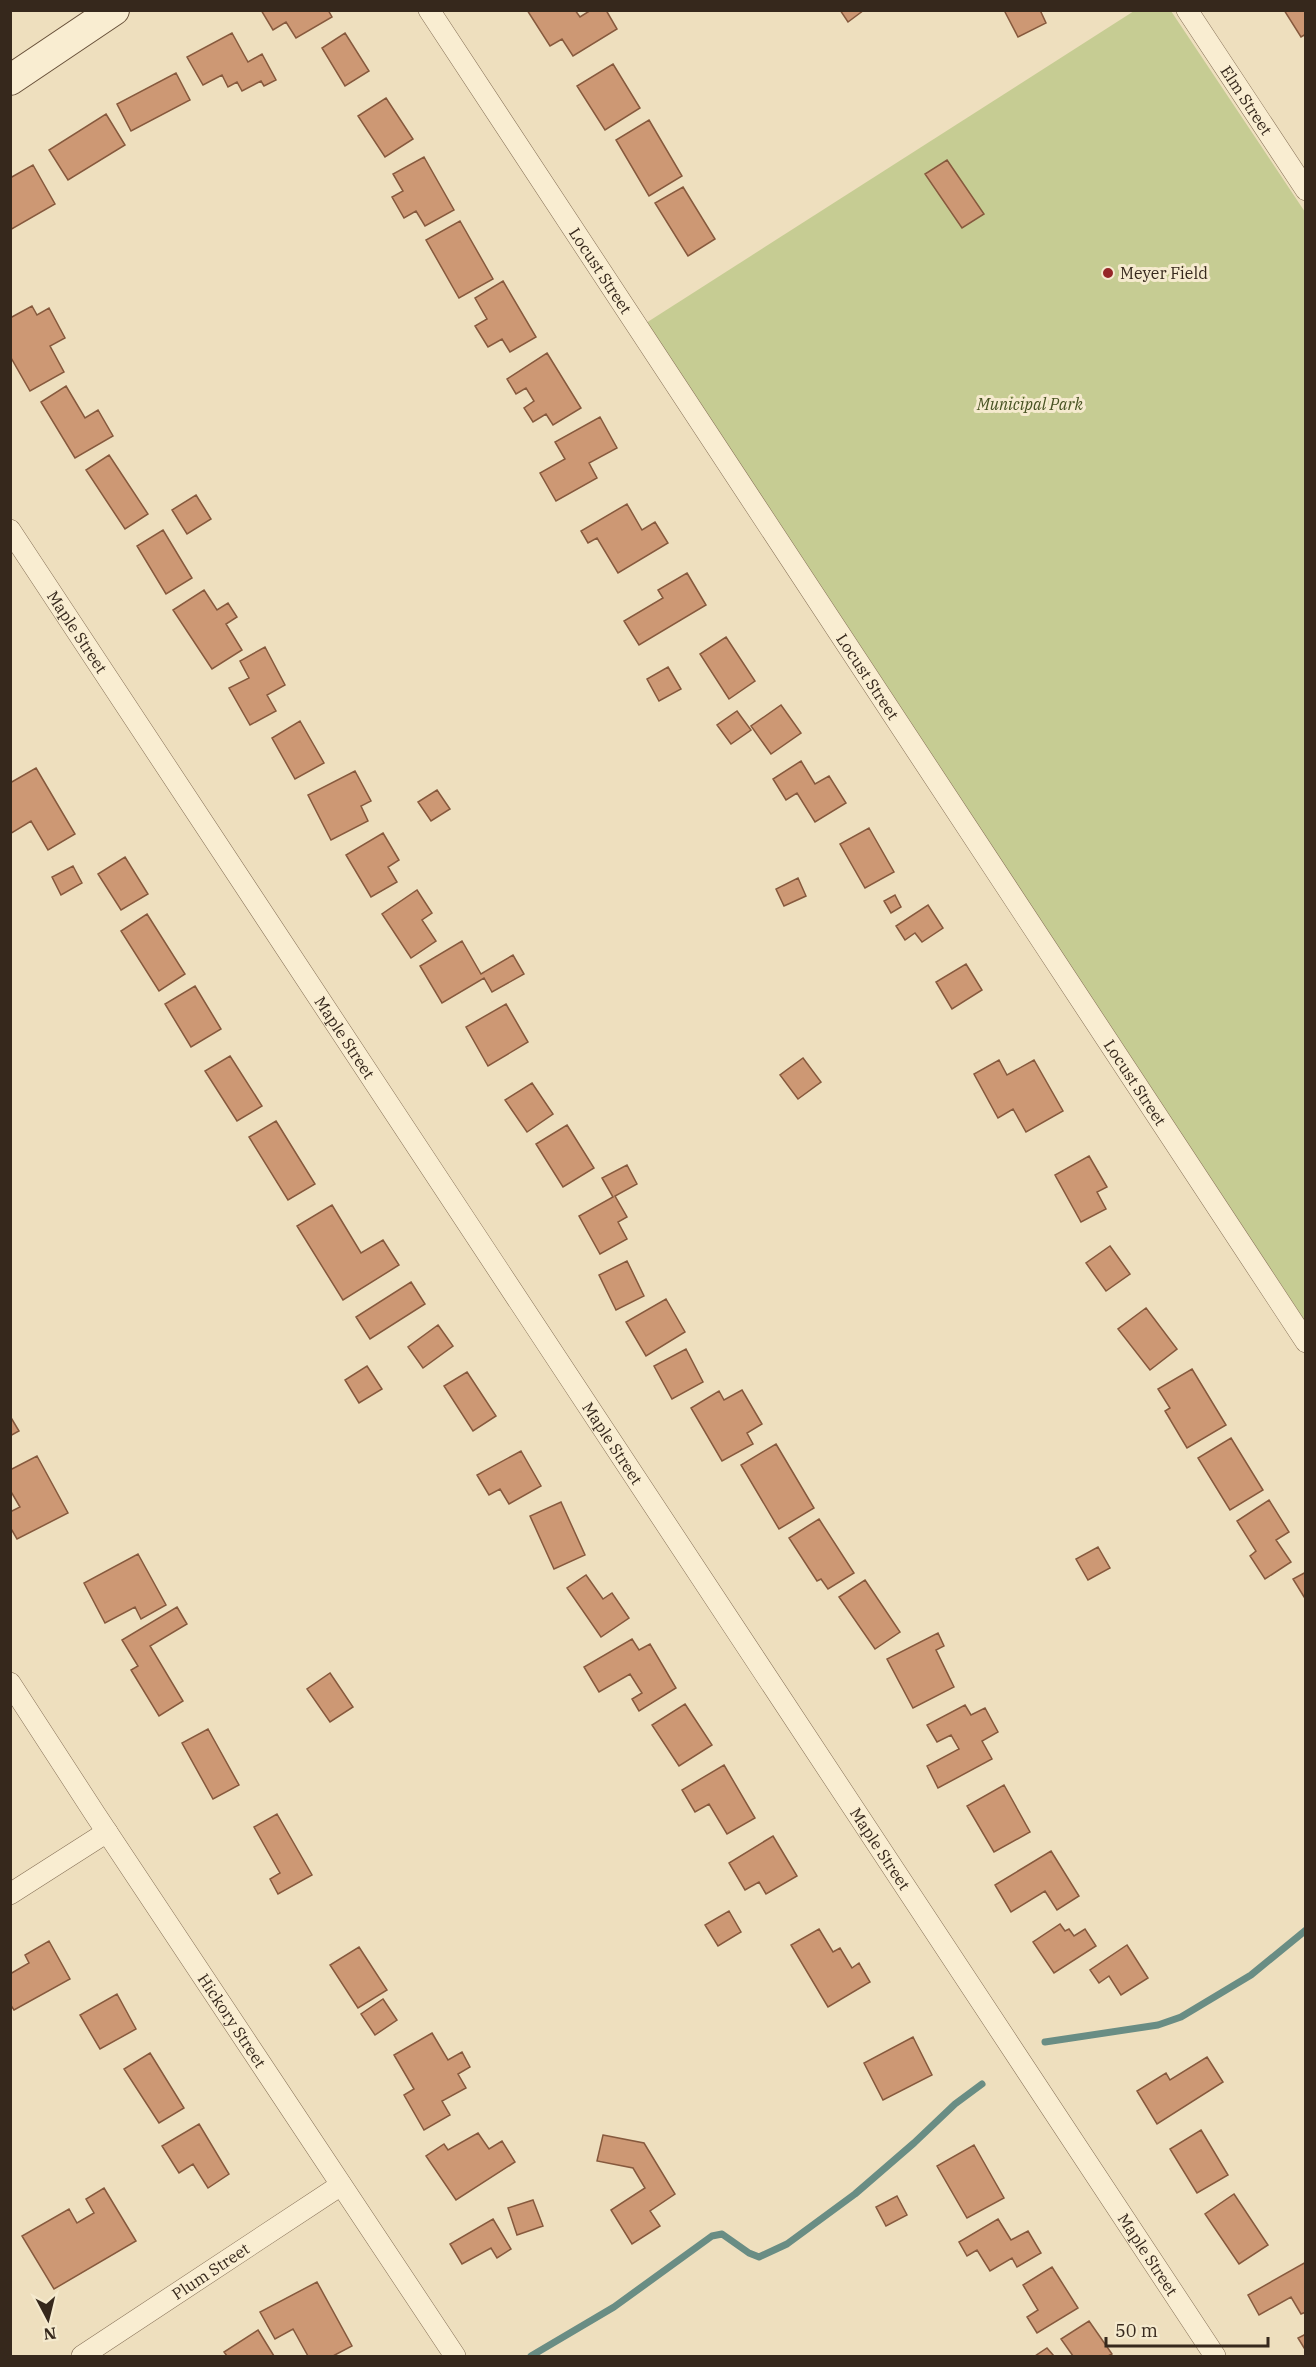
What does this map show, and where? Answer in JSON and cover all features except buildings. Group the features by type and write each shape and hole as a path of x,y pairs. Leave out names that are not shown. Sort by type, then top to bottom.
{"street":[{"path":"10,80 114,10"},
{"name":"Locust Street","path":"429,10 1305,1342"},
{"name":"Elm Street","path":"1187,10 1305,190"},
{"name":"Maple Street","path":"10,530 1215,2356"},
{"name":"Hickory Street","path":"10,1683 455,2356"},
{"path":"10,1894 107,1832"},
{"name":"Plum Street","path":"81,2356 341,2185"}],"green space":[{"name":"Municipal Park","path":"1134,11 1171,11 1305,212 1305,1321 646,323"}],"waterway":[{"path":"1045,2042 1158,2025 1181,2017 1251,1975 1306,1930"},
{"path":"531,2356 614,2307 712,2236 722,2234 749,2253 759,2257 787,2244 855,2194 955,2104 982,2084"}],"place":[{"name":"Meyer Field","path":"1108,273"}]}
